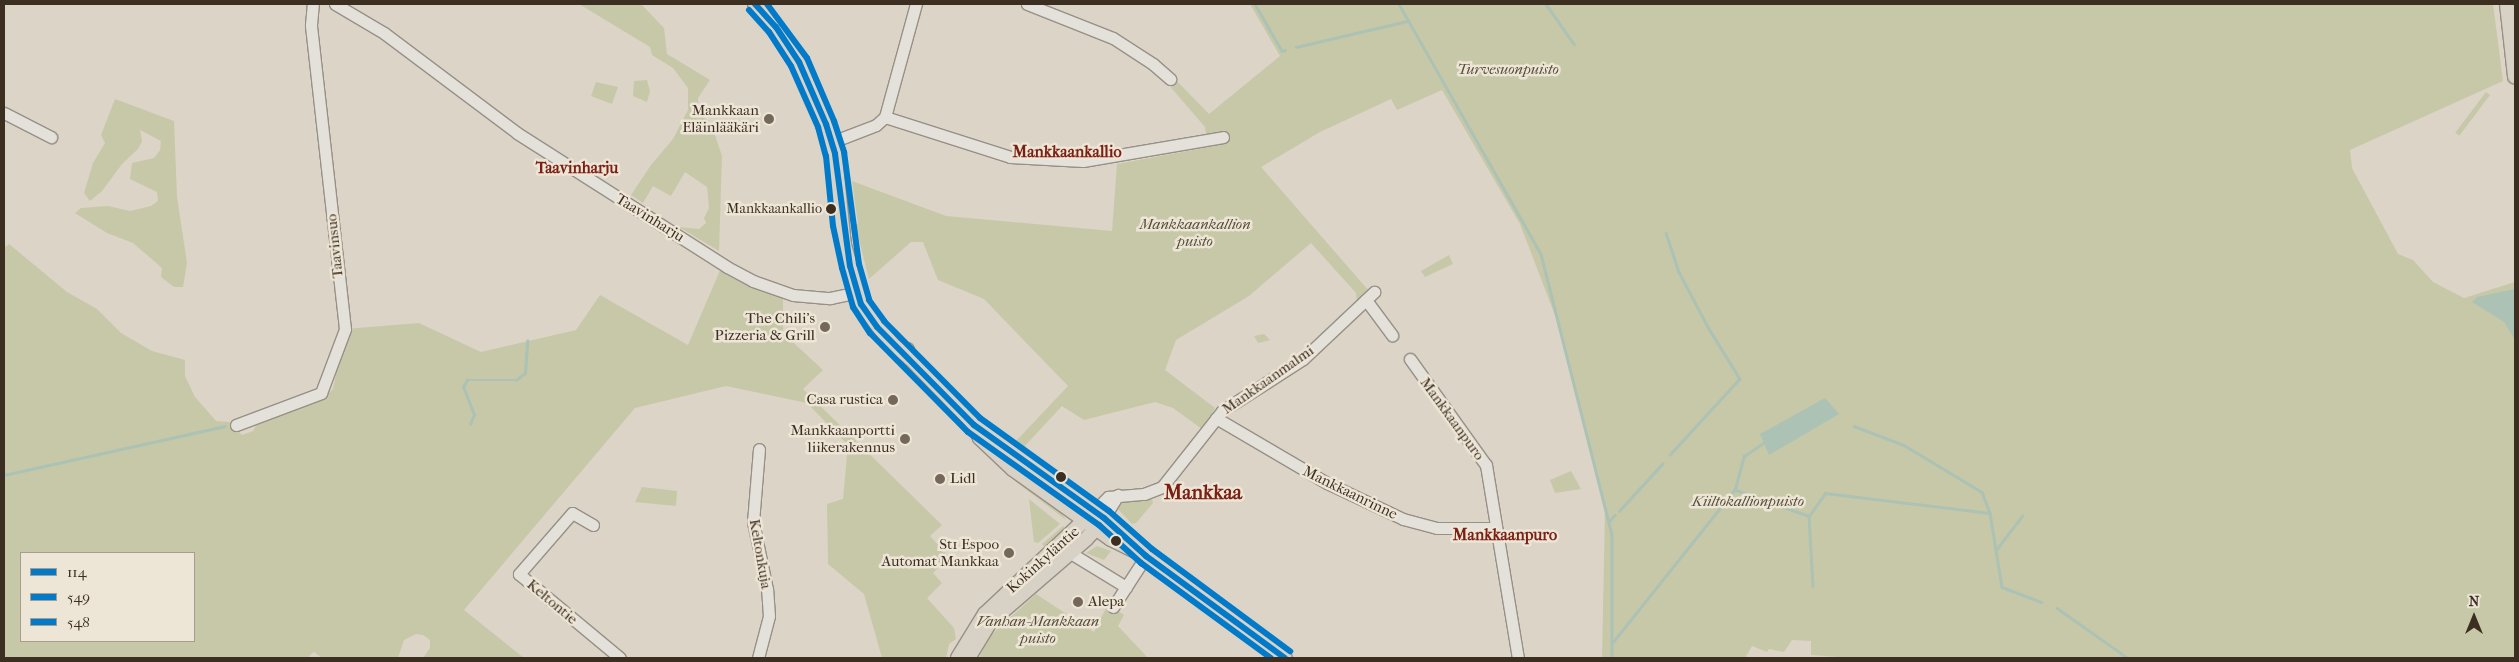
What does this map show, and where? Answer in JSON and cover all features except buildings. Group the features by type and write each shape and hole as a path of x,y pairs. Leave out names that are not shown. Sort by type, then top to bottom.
{"main road":[{"path":"755,4 776,27 799,62 832,142 844,245 859,292 906,348 910,358 974,425 1095,520 1285,658"},
{"path":"2507,4 2515,77"},
{"name":"Kokinkyläntie","path":"968,658 990,622 1095,520"},
{"name":"Kokinkyläntie","path":"958,658 985,614 1064,550"}],"street":[{"name":"Taavinsuo","path":"236,425 321,393 344,329 310,19 313,4"},
{"name":"Taavinharju","path":"335,4 384,33 516,133 731,269 788,294 830,298 859,292"},
{"path":"832,142 876,125 885,117 916,4"},
{"path":"1027,4 1113,38 1153,64 1170,79"},
{"path":"4,113 51,137"},
{"path":"885,117 999,154 1046,159 1102,160 1182,142 1223,137"},
{"name":"Mankkaanmalmi","path":"1095,520 1108,497 1144,494 1162,486 1216,418 1234,401 1303,359 1370,296 1392,335"},
{"name":"Mankkaanpuro","path":"1410,359 1486,465 1518,658"},
{"name":"Mankkaanrinne","path":"1216,418 1326,483 1403,519 1437,528 1495,528"},
{"name":"Keltonkuja","path":"758,658 769,616 767,589 753,522 759,449"},
{"name":"Keltontie","path":"594,525 572,513 519,574 620,658"},
{"path":"1064,550 1126,587"},
{"path":"1113,607 1146,556"}],"green space":[{"path":"579,4 641,4 664,28 667,54 710,80 698,98 698,108 713,129 722,156 719,251 679,227 699,229 706,223 704,218 709,208 707,187 685,172 671,196 653,186 643,203 631,195 651,165 673,139 688,110 688,88 673,68 652,55 650,47"},
{"path":"1250,4 2493,4 2503,81 2350,150 2352,168 2398,254 2413,260 2433,282 2464,298 2515,282 2515,658 1851,658 1811,655 1811,641 1792,640 1784,652 1769,649 1767,652 1752,646 1745,658 1602,658 1605,509 1563,336 1520,224 1442,90 1397,110 1391,99 1320,132 1261,167 1369,291 1357,301 1356,293 1311,243 1249,296 1176,340 1165,370 1215,408 1202,429 1173,408 1155,402 1084,420 1062,406 1022,449 1014,443 1068,386 984,299 938,280 923,242 911,242 869,279 855,224 858,224 852,181 946,216 1112,231 1117,164 1220,145 1206,135 1205,127 1167,83 1173,77 1209,114 1280,56"},
{"path":"647,80 650,91 647,102 633,96 634,81"},
{"path":"596,82 618,87 612,104 591,96"},
{"path":"2486,92 2490,95 2459,136 2455,133"},
{"path":"115,99 174,121 177,197 187,263 183,287 174,287 161,277 162,268 133,243 107,233 75,213 81,208 108,206 130,211 151,206 158,201 157,192 130,179 132,163 154,158 160,150 161,141 140,130 142,141 138,149 122,164 102,191 90,201 84,193 93,163 105,143 101,135"},
{"path":"9,244 67,292 97,309 121,333 152,351 185,360 185,376 195,397 216,421 229,422 242,435 253,431 259,420 326,396 333,389 345,329 419,323 481,352 576,330 600,295 688,345 721,268 783,296 783,333 823,370 803,389 942,525 930,536 949,557 933,573 942,583 927,598 954,628 956,639 949,644 946,658 882,658 864,594 828,564 827,504 843,499 848,445 807,403 726,386 635,408 464,610 524,658 423,658 430,648 430,640 423,635 416,634 404,640 398,658 322,658 314,652 307,658 4,658 4,248"},
{"path":"1449,255 1453,264 1425,277 1421,271"},
{"path":"1264,334 1270,340 1258,343 1254,336"},
{"path":"1571,471 1581,489 1555,493 1550,480"},
{"path":"1012,475 1052,500 1066,520 1015,481"},
{"path":"642,487 677,491 676,506 635,502"},
{"path":"1151,496 1153,503 1136,523 1132,524 1117,508 1125,500"},
{"path":"1029,499 1060,524 1038,543 1034,542"},
{"path":"1063,526 1066,531 1045,548 1042,544"},
{"path":"1097,546 1111,551 1104,560 1086,553"},
{"name":"Vanhan-Mankkaan puisto","path":"1036,594 1094,632 1108,604 1124,615 1118,626 1148,658 979,658 990,636"}],"shaded area":[{"path":"2515,289 2515,340 2504,322 2472,302 2477,297"},
{"path":"1825,398 1839,414 1769,455 1760,434"}],"waterway":[{"path":"1255,4 1282,51 1285,50"},
{"path":"1399,4 1541,254 1612,535 1612,658"},
{"path":"1546,4 1574,44"},
{"path":"1296,47 1408,21"},
{"path":"1666,233 1679,272 1708,327 1740,379 1670,455"},
{"path":"470,424 474,415 463,387 467,380 516,380 525,373 527,341"},
{"path":"4,475 225,426"},
{"path":"1854,426 1904,445 1982,492 1990,513 2002,587 2041,602"},
{"path":"1613,642 1735,489 1744,456 1766,441"},
{"path":"1619,511 1662,464"},
{"path":"1736,490 1809,516 1813,586"},
{"path":"1809,516 1825,493 1990,513"},
{"path":"1609,521 1615,515"},
{"path":"1996,550 2022,516"},
{"path":"2057,608 2128,658"}],"transit line":[{"name":"114","path":"755,4 776,27 799,62 826,124 835,154 850,266 861,304 877,327 974,425 1104,518 1146,556 1285,658"},
{"name":"548","path":"767,4 807,58 834,121 844,152 859,264 869,300 884,321 980,418 1109,511 1152,549 1290,651"},
{"name":"549","path":"749,10 769,32 791,66 818,127 826,156 833,226 842,268 853,307 870,333 968,432 1099,525 1141,563 1271,658"}],"place":[{"name":"Mankkaan Eläinlääkäri","path":"769,119"},
{"name":"Mankkaankallio","path":"831,209"},
{"name":"The Chili's Pizzeria & Grill","path":"825,327"},
{"name":"Casa rustica","path":"893,400"},
{"name":"Mankkaanportti liikerakennus","path":"905,439"},
{"name":"Lidl","path":"940,479"},
{"name":"St1 Espoo Automat Mankkaa","path":"1009,553"},
{"name":"Alepa","path":"1078,602"}],"district":[{"name":"Mankkaankallio","path":"1067,152"},
{"name":"Taavinharju","path":"577,168"},
{"name":"Mankkaa","path":"1203,492"},
{"name":"Mankkaanpuro","path":"1505,535"}],"park label":[{"name":"Turvesuonpuisto","path":"1508,70"},
{"name":"Mankkaankallion puisto","path":"1195,232"},
{"name":"Kiiltokallionpuisto","path":"1748,502"}]}
